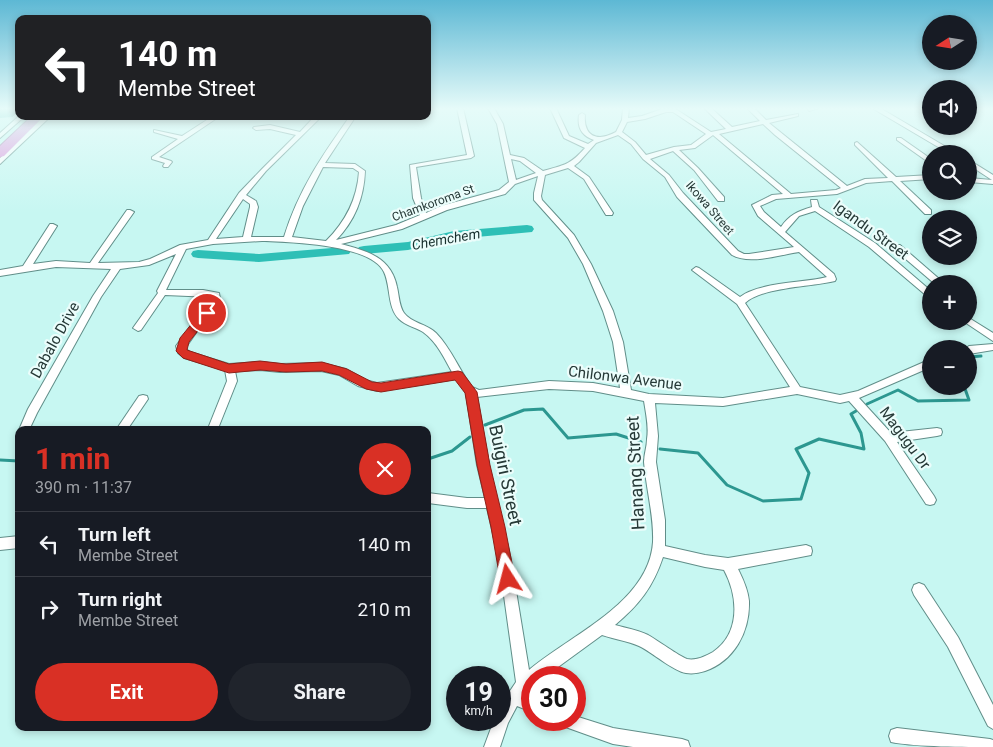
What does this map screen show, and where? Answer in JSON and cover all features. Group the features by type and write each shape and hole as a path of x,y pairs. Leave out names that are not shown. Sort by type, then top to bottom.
{"highway":[{"path":"0,153 11,143"}],"street":[{"path":"0,162 20,143"},
{"path":"166,166 169,162 154,158 175,143"},
{"path":"210,243 242,195 264,170 293,143"},
{"path":"287,240 297,209 319,165 335,143"},
{"path":"424,216 417,198 412,167 430,162 471,156 468,143"},
{"path":"504,143 513,183"},
{"path":"579,143 589,147"},
{"name":"Chamkoroma St","path":"330,243 381,233 473,199 502,192 513,183 569,166 577,161 594,143"},
{"name":"Ikowa Street","path":"633,143 645,158 672,181 680,195 735,253 742,257 749,257 800,249"},
{"path":"645,158 674,149 693,147 699,143"},
{"path":"723,143 788,195"},
{"path":"789,143 846,188"},
{"path":"904,143 922,156"},
{"path":"857,144 926,210"},
{"path":"674,149 696,169 722,199"},
{"path":"506,156 522,159 541,173 541,181 537,193 538,200 576,244 608,311 618,342 626,393"},
{"path":"319,165 354,166 361,168 362,171 352,214 330,243"},
{"path":"569,166 587,178 609,212"},
{"path":"977,167 993,178"},
{"path":"740,302 745,297 767,291 832,279 762,214 756,206 775,197 832,193 862,181 922,178"},
{"path":"977,181 993,182"},
{"path":"242,195 251,201 254,208 246,240"},
{"path":"782,231 794,215 816,208 810,195"},
{"name":"Igandu Street","path":"816,208 872,245 922,287"},
{"path":"92,266 130,212"},
{"path":"26,268 53,226"},
{"path":"0,273 56,264 117,267 149,263 183,247 210,243 246,240 330,243 372,258 384,266 393,285 396,306 401,316 430,332 440,343 458,375 471,392"},
{"path":"138,328 157,304 163,292 161,290 183,247"},
{"path":"897,247 930,275"},
{"name":"Dabalo Drive","path":"26,426 97,296 117,267"},
{"path":"696,270 740,302 797,390"},
{"path":"163,292 206,293 216,296 215,304 184,341 181,351 187,355 229,368 260,366 286,368 322,367 342,372 370,386 381,388 458,375"},
{"path":"977,327 993,338"},
{"path":"977,349 993,347"},
{"name":"Chilonwa Avenue","path":"471,392 482,394 549,385 593,387 648,398 723,402 797,390 830,397 852,397 922,367"},
{"path":"214,426 232,381 232,373 229,368"},
{"name":"Buigiri Street","path":"471,392 483,465 505,560 519,691"},
{"name":"Magugu Dr","path":"852,397 890,438 930,500"},
{"name":"Hanang Street","path":"492,747 506,712 519,691 601,628 644,585 654,566 658,550 657,503 650,461 649,449 653,438 652,411 648,398"},
{"path":"124,426 143,399"},
{"path":"890,438 937,432"},
{"path":"431,498 467,503 492,502"},
{"path":"0,544 15,542"},
{"path":"658,550 705,561 728,564 806,552"},
{"path":"601,628 641,639 686,666 715,660 723,655 732,644 741,610 740,592 728,564"},
{"path":"920,590 953,642 993,721"},
{"path":"586,727 613,736 682,747"},
{"path":"897,736 990,747"}],"waterway":[{"name":"Chemchem","path":"364,250 408,246 454,235 527,229"},
{"path":"198,254 259,258 344,251"},
{"path":"977,356 981,356"},
{"path":"867,404 898,390 918,401 969,400 967,395"},
{"path":"485,425 524,410 543,409 568,438 616,434 641,442"},
{"path":"660,449 698,453 727,485 763,501 801,499 809,473 796,449 819,439 864,449 861,433 851,414 856,411"},
{"path":"431,458 452,451 470,437"},
{"path":"0,460 15,461"}],"route":[{"path":"207,313 184,341 181,351 187,355 229,368 260,366 276,368 322,367 334,369 356,378 362,383 381,388 458,375 462,383 471,392 483,465 508,579"}]}
